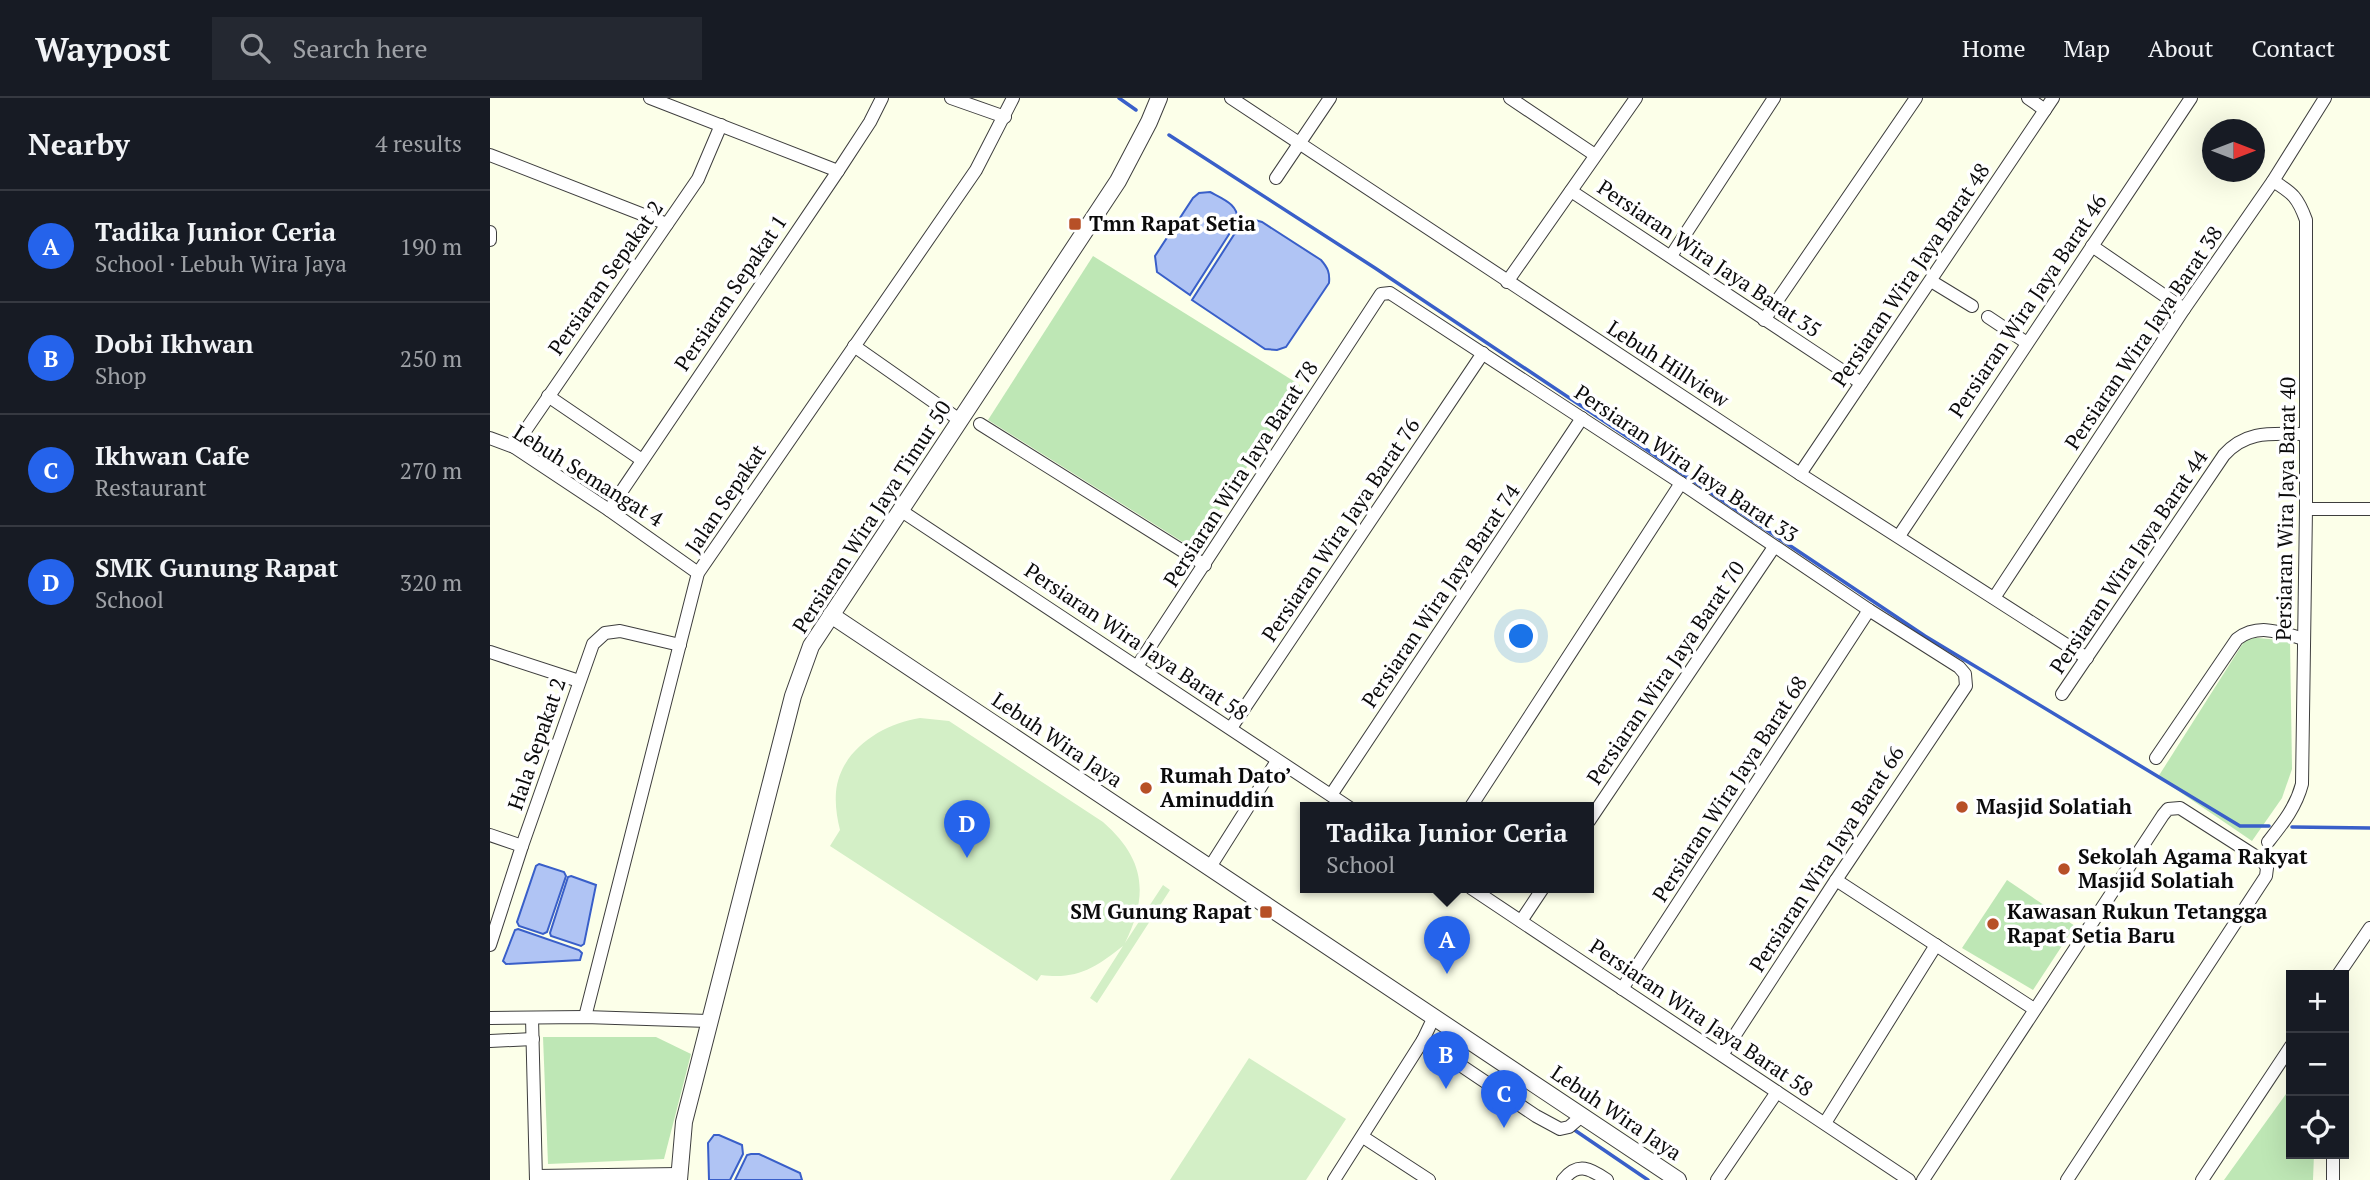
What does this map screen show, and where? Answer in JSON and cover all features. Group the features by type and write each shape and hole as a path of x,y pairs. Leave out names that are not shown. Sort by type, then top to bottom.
{"street":[{"path":"650,98 838,171"},
{"name":"Persiaran Sepakat 1","path":"609,510 838,171 870,122 882,98"},
{"path":"951,98 1005,117"},
{"name":"Jalan Sepakat","path":"585,1017 698,573 976,170 1013,98"},
{"name":"Persiaran Wira Jaya Timur 50","path":"678,1177 684,1122 708,1021 793,696 811,646 1118,181 1159,98"},
{"name":"Lebuh Hillview","path":"1231,98 1800,474 2087,658"},
{"path":"1276,178 1330,98"},
{"path":"1510,98 1595,155"},
{"path":"1507,282 1636,98"},
{"path":"1671,256 1774,98"},
{"path":"1764,320 1916,98"},
{"path":"2028,98 2045,110"},
{"name":"Persiaran Wira Jaya Barat 48","path":"1800,474 2053,98"},
{"name":"Persiaran Wira Jaya Barat 46","path":"1899,536 2190,98"},
{"name":"Persiaran Wira Jaya Barat 38","path":"1994,598 2325,98"},
{"name":"Persiaran Sepakat 2","path":"514,447 698,179 721,125"},
{"path":"490,155 667,224"},
{"name":"Persiaran Wira Jaya Barat 40","path":"2268,842 2291,813 2302,783 2306,509 2306,220 2292,193 2273,180"},
{"name":"Persiaran Wira Jaya Barat 35","path":"1571,191 1861,383"},
{"path":"490,232 490,240"},
{"path":"2092,246 2184,309"},
{"path":"1931,281 1972,306"},
{"name":"Persiaran Wira Jaya Barat 33","path":"1375,302 1381,294 1390,293 1483,353 1959,667 1965,674 1966,686"},
{"name":"Persiaran Wira Jaya Barat 78","path":"1138,665 1375,302"},
{"path":"1987,317 2027,343"},
{"path":"854,346 961,421"},
{"name":"Persiaran Wira Jaya Barat 76","path":"1231,728 1483,353"},
{"path":"548,396 642,460"},
{"name":"Persiaran Wira Jaya Barat 74","path":"1331,795 1582,418"},
{"path":"980,424 1205,565"},
{"name":"Persiaran Wira Jaya Barat 44","path":"2062,694 2234,444 2259,435 2306,434"},
{"name":"Lebuh Semangat 4","path":"490,438 514,447 698,573"},
{"path":"1474,802 1681,483"},
{"path":"2306,509 2370,509"},
{"name":"Persiaran Wira Jaya Barat 58","path":"900,510 1341,802"},
{"name":"Persiaran Wira Jaya Barat 70","path":"1594,814 1774,547"},
{"name":"Persiaran Wira Jaya Barat 68","path":"1622,989 1869,610"},
{"name":"Lebuh Wira Jaya","path":"831,615 1678,1180"},
{"path":"2156,758 2237,639 2247,631 2260,629 2274,630 2304,639"},
{"name":"Hala Sepakat 2","path":"490,945 593,644 605,633 620,631 680,645"},
{"path":"490,652 579,681"},
{"name":"Persiaran Wira Jaya Barat 66","path":"1722,1055 1966,686"},
{"path":"1210,867 1277,761"},
{"path":"1923,1180 2168,809 2180,808 2263,861 2267,868 2262,883 2067,1180"},
{"path":"490,835 522,846"},
{"path":"1836,880 2034,1009"},
{"name":"Persiaran Wira Jaya Barat 58","path":"1479,893 1909,1180"},
{"path":"1521,921 1540,893"},
{"path":"2341,970 2370,928"},
{"path":"1825,1124 1936,945"},
{"path":"490,1018 585,1017 708,1021"},
{"path":"1334,1180 1423,1040 1434,1017"},
{"path":"532,1018 536,1178 678,1177"},
{"path":"490,1041 533,1039"},
{"path":"1423,1040 1536,1116 1560,1129 1569,1126 1583,1115"},
{"path":"2202,1180 2286,1054"},
{"path":"1717,1180 1777,1092"},
{"path":"1363,1137 1429,1180"},
{"path":"2333,1159 2333,1180"},
{"path":"1563,1180 1566,1175 1578,1169 1590,1168 1607,1180"}],"green space":[{"path":"1093,256 1300,385 1194,549 988,420"},
{"path":"2247,637 2290,641 2292,769 2282,798 2252,841 2158,777"},
{"path":"920,718 949,721 1103,822 1117,836 1128,850 1139,878 1138,909 1125,943 1163,885 1170,890 1097,1003 1090,998 1123,946 1086,970 1066,976 1041,975 1037,981 830,846 840,830 836,792 845,764 854,752 878,733 891,726"},
{"path":"2007,880 2075,926 2033,990 1962,948"},
{"path":"543,1037 656,1037 691,1054 664,1159 548,1164"},
{"path":"1249,1058 1346,1119 1306,1180 1170,1180"},
{"path":"2286,1094 2286,1159 2314,1159 2313,1180 2224,1180"}],"water":[{"path":"1210,192 1233,207 1237,222 1190,295 1157,272 1155,256 1193,198 1199,193"},
{"path":"1255,220 1321,260 1329,273 1329,283 1286,347 1277,350 1265,349 1192,300 1237,230 1248,221"},
{"path":"539,864 564,872 566,876 547,932 543,934 519,926 517,922"},
{"path":"568,877 596,885 584,944 581,946 551,936 550,933"},
{"path":"515,930 579,950 582,953 580,960 506,964 503,961"},
{"path":"714,1135 742,1145 743,1154 730,1180 709,1180 708,1143"},
{"path":"759,1154 800,1173 802,1180 735,1180 747,1155"}],"waterway":[{"path":"1119,98 1136,110"},
{"path":"1169,135 1375,268 1925,636 2240,826 2269,826"},
{"path":"2292,827 2370,828"},
{"path":"1573,1129 1648,1180"}],"place":[{"name":"Tmn Rapat Setia","path":"1075,224"},
{"name":"Rumah Dato’ Aminuddin","path":"1146,788"},
{"name":"Masjid Solatiah","path":"1962,807"},
{"name":"SMK Gunung Rapat","path":"967,858"},
{"name":"Sekolah Agama Rakyat Masjid Solatiah","path":"2064,869"},
{"name":"SM Gunung Rapat","path":"1266,912"},
{"name":"Kawasan Rukun Tetangga Rapat Setia Baru","path":"1993,924"},
{"name":"Tadika Junior Ceria","path":"1447,974"},
{"name":"Dobi Ikhwan","path":"1446,1089"},
{"name":"Ikhwan Cafe","path":"1504,1128"}]}
